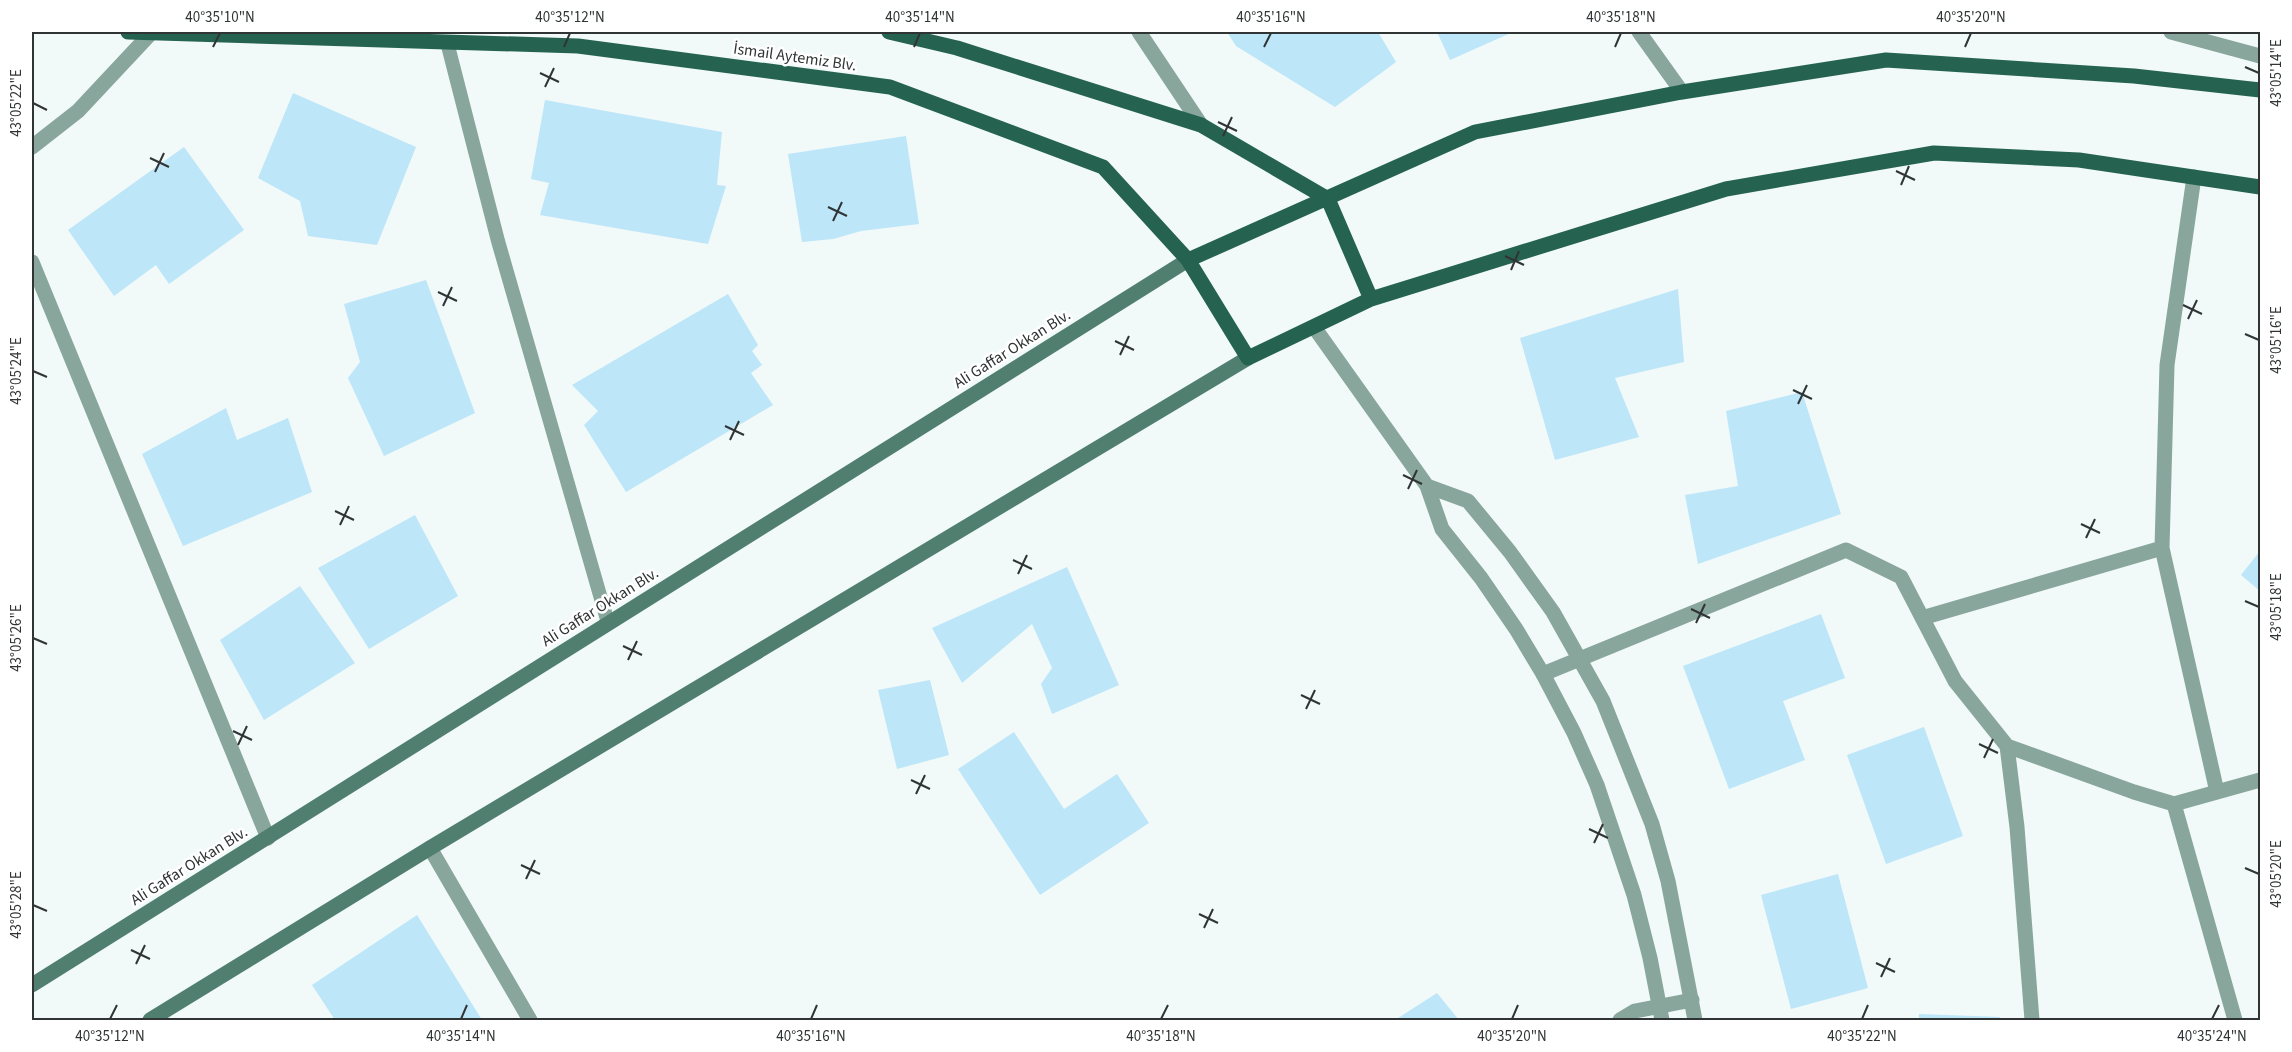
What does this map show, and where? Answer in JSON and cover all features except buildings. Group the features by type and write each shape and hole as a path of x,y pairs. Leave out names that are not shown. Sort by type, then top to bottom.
{"main road":[{"name":"İsmail Aytemiz Blv.","path":"128,32 578,46 890,87 1104,167 1188,260 1248,358"},
{"path":"889,32 957,48 1201,125 1329,199 1371,299"},
{"path":"1188,260 1475,132 1682,92 1886,60 2134,76 2260,90"},
{"path":"150,1020 430,848 1248,358 1371,299 1726,189 1934,153 2079,160 2260,187"},
{"name":"Ali Gaffar Okkan Blv.","path":"32,985 1188,260"}],"street":[{"path":"32,147 78,111 152,32"},
{"path":"1139,32 1201,125"},
{"path":"1640,32 1682,92"},
{"path":"2170,32 2260,56"},
{"path":"2194,177 2167,364 2162,548 2217,792"},
{"path":"32,262 268,838"},
{"path":"1314,327 1427,486 1442,529 1481,578 1543,674 1578,744 1617,839 1648,948 1661,1013"},
{"path":"1427,486 1468,501 1553,612 1581,659 1623,747 1652,824 1668,881 1695,1020"},
{"path":"1922,618 2162,548"},
{"path":"1543,674 1846,550 1901,577 1955,681 2007,746 2134,792 2175,804 2260,780"},
{"path":"2007,746 2017,827 2032,1020"},
{"path":"2175,804 2235,1020"},
{"path":"430,848 530,1020"},
{"path":"1620,1020 1635,1011 1661,1013 1692,1000"}],"lane":[{"path":"447,42 498,241 608,623"}]}
